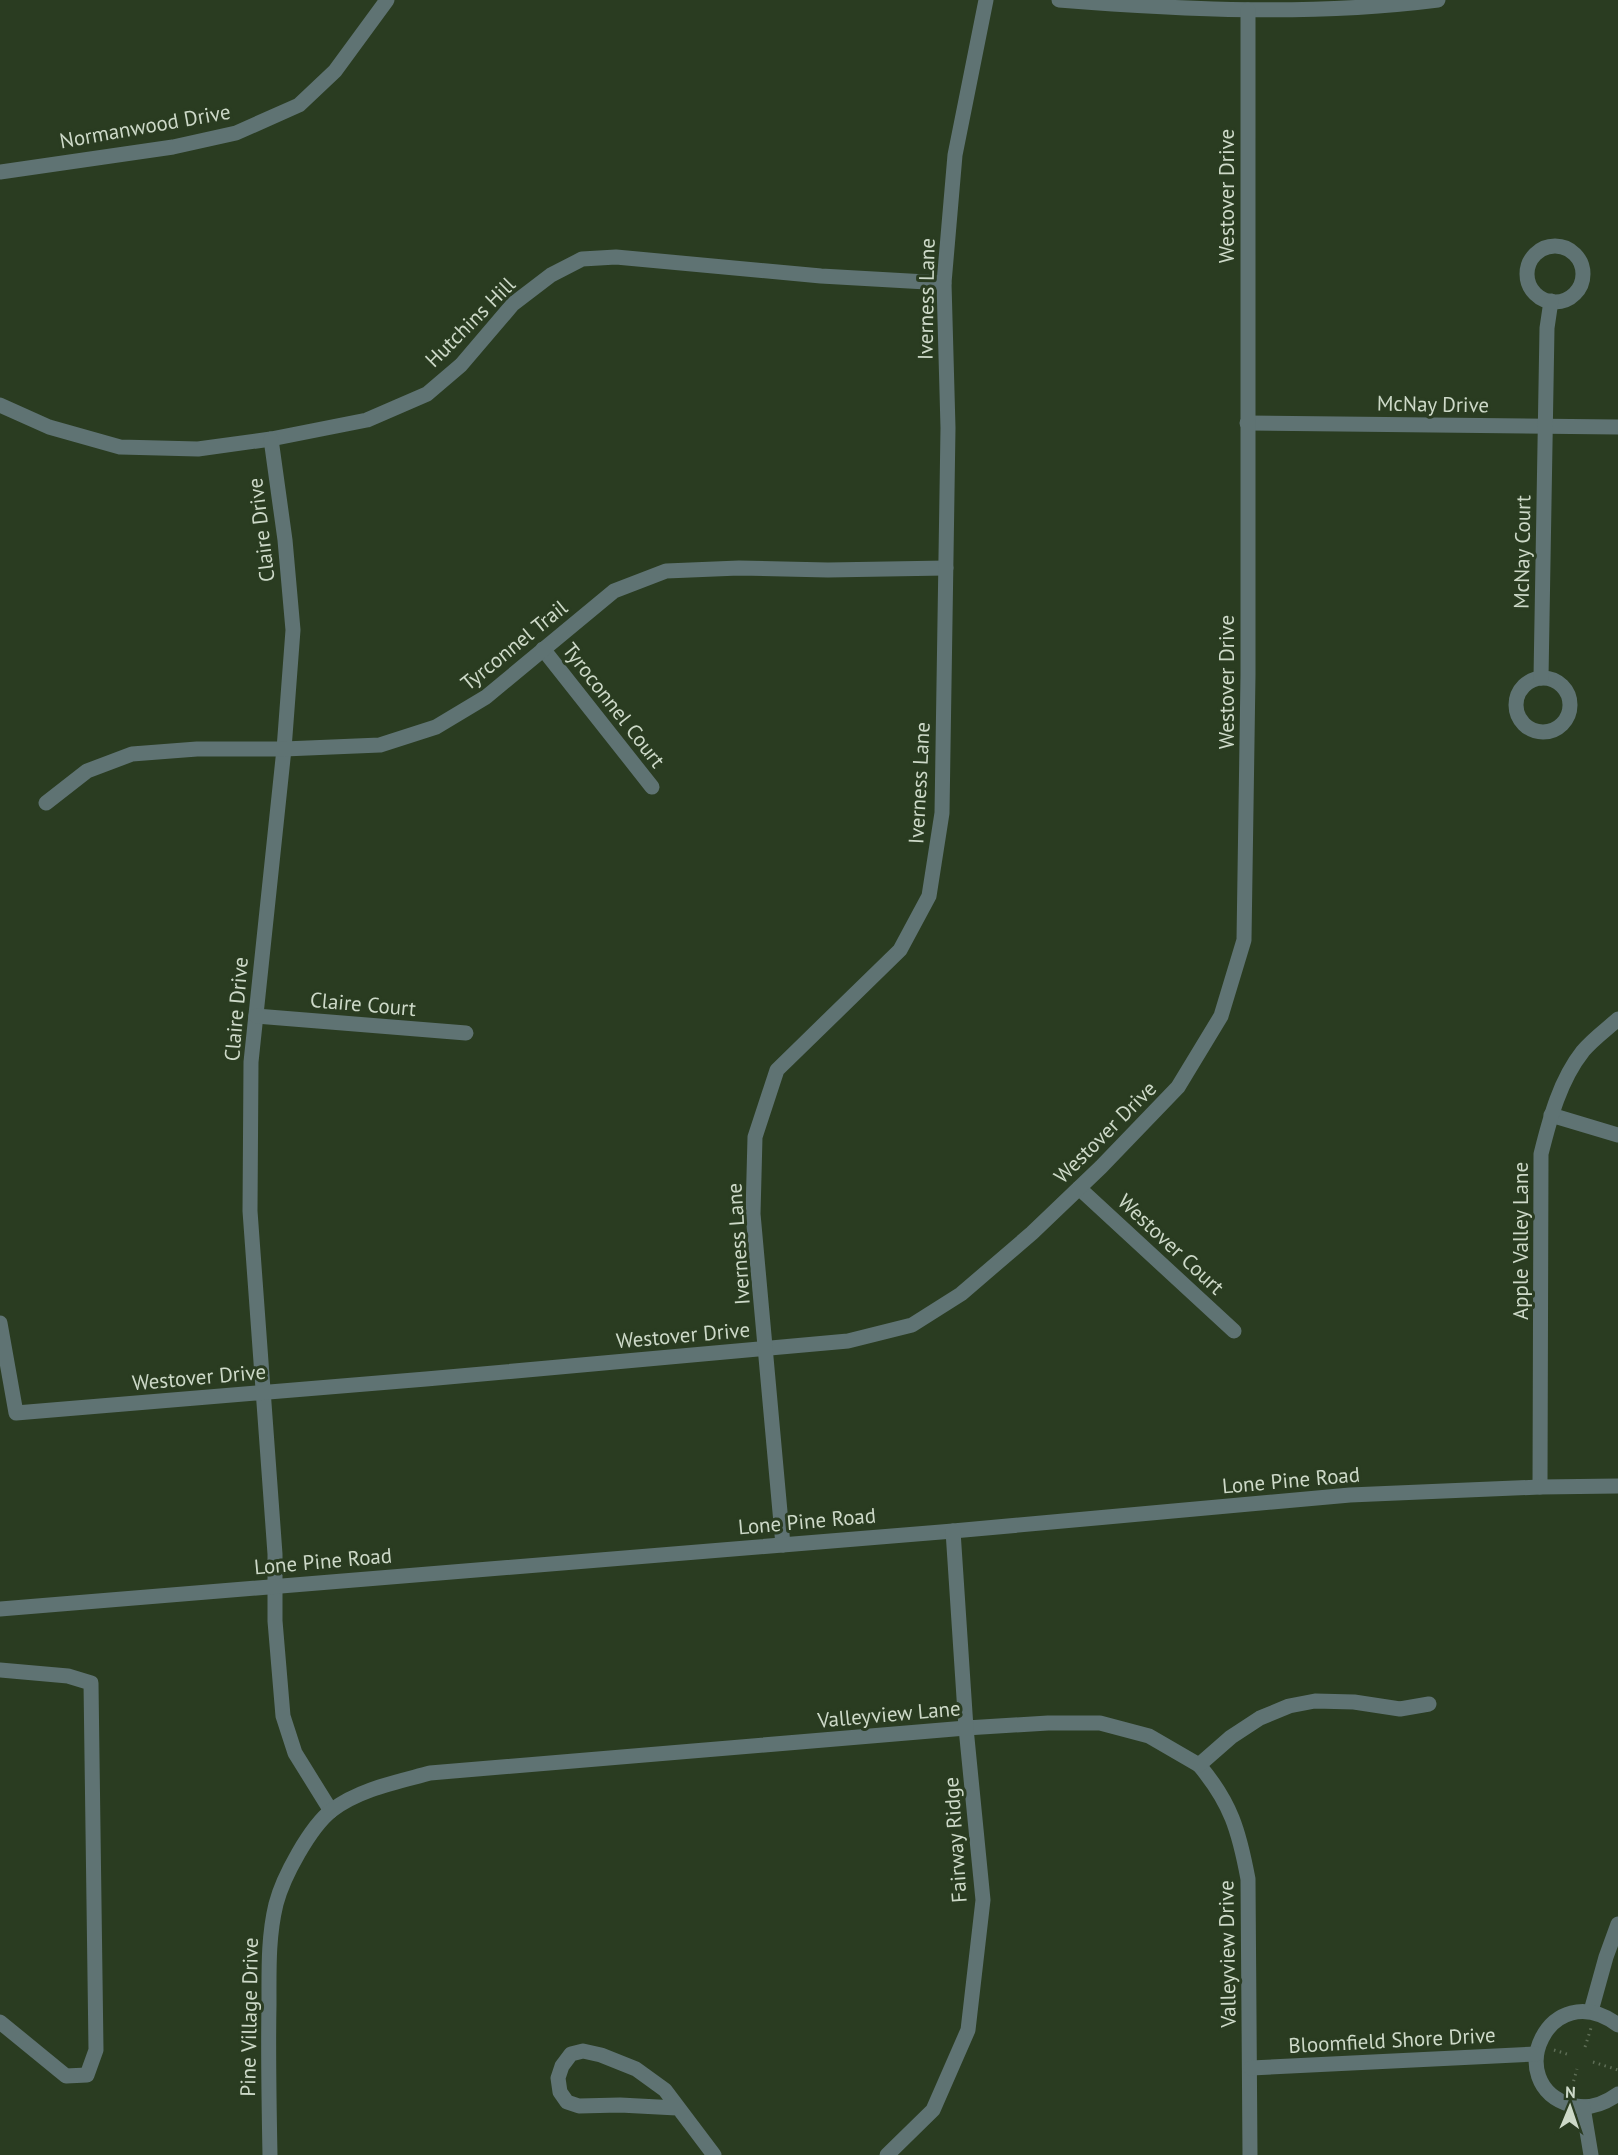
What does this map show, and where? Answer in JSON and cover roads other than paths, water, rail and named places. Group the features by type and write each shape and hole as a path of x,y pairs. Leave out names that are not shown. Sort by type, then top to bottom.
{"street":[{"name":"Normanwood Drive","path":"0,171 173,147 236,133 299,105 335,71 387,0"},
{"name":"Iverness Lane","path":"783,1545 753,1214 755,1137 777,1070 900,950 929,896 942,813 948,428 944,283 955,155 986,0"},
{"path":"1059,0 1143,7 1248,10 1386,7 1438,0"},
{"name":"Westover Drive","path":"0,1323 16,1413 848,1341 912,1325 961,1294 1032,1233 1178,1087 1221,1016 1244,940 1248,675 1248,10"},
{"name":"Hutchins Hill","path":"0,405 49,427 120,447 198,449 271,439 367,420 427,394 461,365 513,304 551,275 582,259 616,257 821,276 944,283"},
{"name":"McNay Court","path":"1541,678 1546,328 1551,301"},
{"name":"McNay Drive","path":"1247,423 1618,427"},
{"name":"Claire Drive","path":"271,439 285,540 293,630 284,749 251,1062 250,1211 264,1392 275,1586"},
{"name":"Tyrconnel Trail","path":"46,803 87,771 132,754 197,749 284,749 380,745 436,727 486,697 614,591 666,571 739,568 828,570 946,568"},
{"name":"Tyroconnel Court","path":"543,649 652,788"},
{"name":"Claire Court","path":"256,1016 466,1033"},
{"name":"Apple Valley Lane","path":"1540,1487 1540,1154 1551,1115 1565,1079 1584,1050 1618,1019"},
{"path":"1551,1115 1618,1135"},
{"name":"Westover Court","path":"1079,1188 1234,1331"},
{"name":"Lone Pine Road","path":"0,1609 953,1531 1350,1495 1618,1486"},
{"name":"Fairway Ridge","path":"886,2155 933,2110 968,2030 982,1900 966,1728 953,1531"},
{"path":"275,1586 275,1621 283,1716 296,1754 331,1811"},
{"path":"0,1670 68,1676 91,1683 96,2050 87,2075 66,2076 0,2022"},
{"path":"1199,1764 1231,1737 1260,1718 1289,1706 1315,1701 1354,1702 1400,1708 1429,1704"},
{"name":"Valleyview Lane","path":"331,1811 360,1794 430,1773 1048,1723 1100,1723 1149,1736 1199,1764"},
{"name":"Valleyview Drive","path":"1199,1764 1215,1784 1229,1808 1241,1844 1248,1879 1250,2155"},
{"name":"Pine Village Drive","path":"270,2155 269,1943 276,1901 293,1863 311,1834 331,1811"},
{"path":"1591,2011 1618,1924"},
{"path":"1618,2025 1591,2011 1564,2015 1543,2033 1536,2054 1536,2067 1540,2079 1547,2090 1566,2104 1583,2107 1608,2101 1618,2094"},
{"path":"678,2108 620,2105 579,2106 567,2102 560,2092 558,2078 562,2066 571,2054 584,2051 636,2069 665,2090 714,2155"},
{"name":"Bloomfield Shore Drive","path":"1251,2068 1536,2054"},
{"path":"1583,2107 1591,2155"}]}
